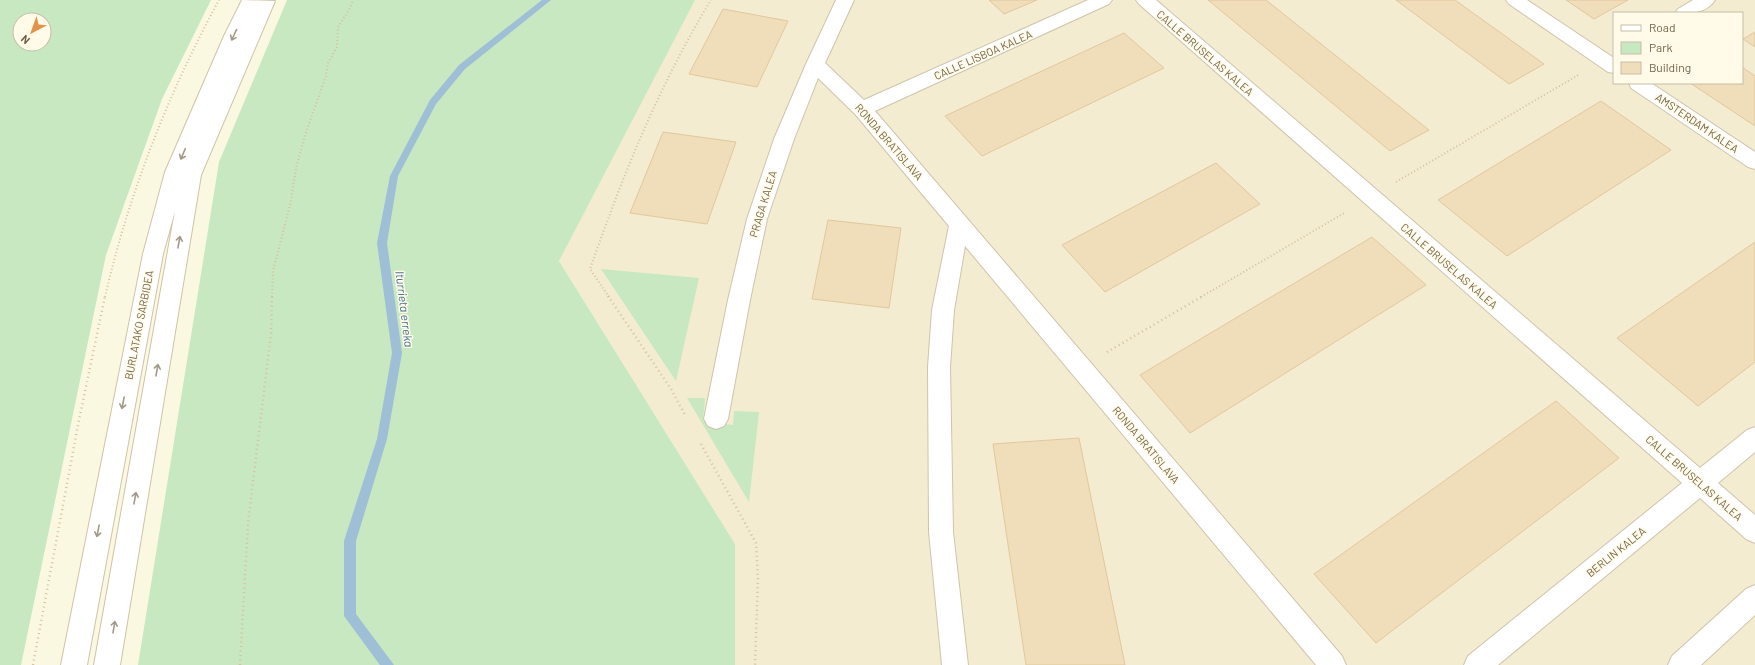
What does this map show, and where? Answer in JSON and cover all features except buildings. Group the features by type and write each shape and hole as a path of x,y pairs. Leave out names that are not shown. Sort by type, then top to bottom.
{"street":[{"name":"BURLATAKO SARBIDEA","path":"74,665 153,254 175,172 233,36 251,0"},
{"path":"107,665 191,175 266,0"},
{"name":"PRAGA KALEA","path":"716,419 739,300 757,219 784,139 815,64 845,0"},
{"name":"CALLE LISBOA KALEA","path":"862,109 1103,0"},
{"name":"CALLE BRUSELAS KALEA","path":"1145,0 1755,531"},
{"path":"1516,0 1611,60"},
{"path":"1686,12 1706,0"},
{"name":"RONDA BRATISLAVA","path":"815,64 862,109 1332,665"},
{"name":"AMSTERDAM KALEA","path":"1639,84 1755,162"},
{"path":"955,665 941,532 939,367 944,310 959,224"},
{"name":"BERLIN KALEA","path":"1477,665 1755,438"},
{"path":"1681,665 1755,598"}],"path":[{"path":"240,665 248,523 271,334 273,271 291,201 296,168 306,132 326,76 328,63 336,47 338,27 349,10 353,0"},
{"path":"688,420 671,389 590,269 609,215 651,111 693,26 710,0"},
{"path":"1391,185 1585,71"},
{"path":"1106,352 1346,211"},
{"path":"699,440 756,543 758,580 756,665"}],"shaded area":[{"path":"687,0 1755,0 1755,665 735,665 735,544 559,261 675,18"}],"green space":[{"path":"0,0 211,0 162,99 106,255 21,665 0,665"},
{"path":"287,0 695,0 559,261 735,544 735,665 138,665 219,162"},
{"path":"601,269 699,278 676,381"},
{"path":"687,398 705,398 703,421 733,425 734,411 759,412 749,502"}],"waterway":[{"name":"Iturrieta erreka","path":"388,665 350,616 350,541 382,439 397,353 382,243 394,176 433,102 462,67 547,0"}]}
